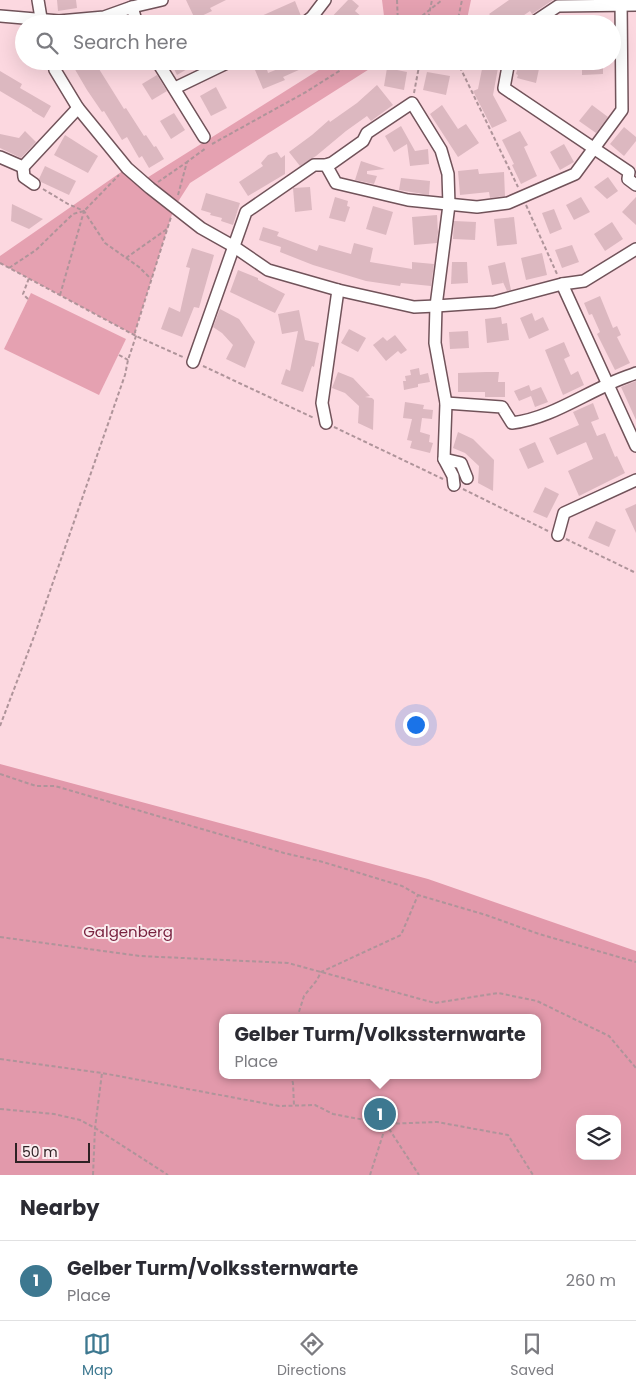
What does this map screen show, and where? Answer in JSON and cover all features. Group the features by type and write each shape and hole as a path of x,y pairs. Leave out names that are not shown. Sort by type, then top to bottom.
{"street":[{"path":"38,0 41,15"},
{"path":"110,15 132,7 162,0"},
{"path":"314,15 325,0"},
{"path":"544,15 558,6 621,3 636,6"},
{"path":"326,165 336,183 408,200 478,207 508,203 575,174 622,110 621,3"},
{"path":"132,7 134,15"},
{"path":"0,16 15,18"},
{"path":"55,70 78,108 127,168 201,228 233,246 268,270 338,290 414,307 436,306 494,302 562,284 584,281 636,248"},
{"path":"163,70 204,137"},
{"path":"175,88 212,70"},
{"path":"507,70 504,88 629,172 628,179 636,186"},
{"path":"193,362 246,212 314,165 332,163 363,141 367,132 412,103 441,150 448,174 449,205 436,306 435,344 446,403 444,459 453,476 454,485"},
{"path":"34,184 24,177 23,167 78,108"},
{"path":"0,157 23,167"},
{"path":"562,284 636,446"},
{"path":"326,423 322,403 338,290"},
{"path":"446,403 502,408 512,424 528,421 546,414 608,384 636,373"},
{"path":"444,459 461,463 467,478"},
{"path":"558,535 564,513 636,480"}],"path":[{"path":"397,0 398,15"},
{"path":"429,15 432,0"},
{"path":"424,15 442,0"},
{"path":"459,15 462,0"},
{"path":"150,188 209,146 306,92 341,70"},
{"path":"412,103 418,70"},
{"path":"461,70 562,284"},
{"path":"0,726 35,634 125,375 136,336 135,332 168,230 187,162"},
{"path":"9,268 36,250 73,214 84,210 127,168"},
{"path":"34,184 68,204 84,210 105,243 139,267 151,279"},
{"path":"60,295 84,210"},
{"path":"126,258 168,230"},
{"path":"28,299 23,294 29,278"},
{"path":"118,355 128,360"},
{"path":"0,774 36,786 55,786 284,853 323,862 402,886 418,895 486,915 539,934 636,962"},
{"path":"299,1014 304,996 321,972 401,935 418,895"},
{"path":"0,937 140,956 288,963 435,1003 498,993 537,1001 609,1036 636,1068"},
{"path":"0,1059 102,1073 279,1106 315,1105 333,1114 386,1124 437,1122 508,1136 533,1175"},
{"path":"93,1175 95,1128 102,1073"},
{"path":"292,1079 294,1105"},
{"path":"0,1109 54,1114 80,1120 168,1175"},
{"path":"382,1118 419,1175"},
{"path":"370,1175 386,1124"}],"shaded area":[{"path":"382,0 471,0 468,15 384,15"},
{"path":"319,70 368,70 190,183 174,208 135,332 136,336 0,263 0,256 127,168 142,181"},
{"path":"31,293 126,339 99,395 4,349"}],"green space":[{"name":"Galgenberg","path":"0,764 428,879 636,951 636,1175 0,1175"}],"building":[{"path":"57,0 76,0 77,8 58,11"},
{"path":"186,0 226,0 210,8 212,11 204,15 193,15"},
{"path":"348,0 352,0 359,6 355,11 360,15 334,15"},
{"path":"509,0 553,0 532,14 530,11 524,15 489,14"},
{"path":"295,1 301,15 263,15"},
{"path":"75,70 100,70 124,109 126,108 144,136 146,135 154,147 156,146 164,159 149,168 142,156 139,158 127,137 122,140 104,111 102,112"},
{"path":"174,70 186,70 177,75"},
{"path":"255,70 267,70 268,73 275,70 299,70 283,77 285,80 263,89"},
{"path":"387,70 407,72 404,90 384,86"},
{"path":"482,70 498,70 493,95 507,121 492,128 473,91 478,89"},
{"path":"517,70 539,70 536,83 517,78 518,75 516,74"},
{"path":"582,70 603,70 603,74 582,75"},
{"path":"0,71 22,84 20,88 51,106 44,118 0,91"},
{"path":"427,72 450,76 446,95 423,90"},
{"path":"157,75 167,91 152,100 142,84"},
{"path":"377,85 393,105 371,121 367,116 316,156 300,166 289,152 329,120 330,122 357,103"},
{"path":"216,87 227,108 211,116 200,96"},
{"path":"442,105 458,129 466,124 479,143 458,157 430,114"},
{"path":"592,105 608,117 596,133 579,121"},
{"path":"174,113 185,130 171,139 160,121"},
{"path":"401,126 415,151 428,149 429,164 410,166 407,144 394,152 385,136"},
{"path":"624,127 636,137 636,141 624,156 610,144"},
{"path":"25,131 36,142 21,158 0,148 0,134 19,138"},
{"path":"520,131 528,145 524,147 537,176 521,184 512,165 514,164 502,140"},
{"path":"65,135 98,156 88,173 54,155"},
{"path":"564,144 574,162 560,170 550,152"},
{"path":"277,152 281,158 285,155 285,174 248,196 239,182 263,166 261,163 268,155"},
{"path":"361,161 385,169 367,171 367,174 377,176 374,184 355,180"},
{"path":"45,166 76,181 69,195 41,182 39,179"},
{"path":"478,169 479,174 504,172 505,196 490,198 489,192 460,195 458,171"},
{"path":"608,177 618,191 607,199 594,187"},
{"path":"401,178 430,181 429,195 399,190"},
{"path":"310,187 312,210 295,212 293,188"},
{"path":"206,193 240,203 233,225 221,221 222,218 201,210"},
{"path":"335,197 348,201 347,206 350,207 345,222 329,218"},
{"path":"581,197 590,212 574,220 566,205"},
{"path":"636,197 636,225 622,212"},
{"path":"12,204 43,219 29,229 11,221"},
{"path":"373,206 393,212 386,235 366,229"},
{"path":"554,209 562,229 550,234 542,213"},
{"path":"437,215 437,243 414,245 412,217"},
{"path":"514,217 517,244 497,246 494,219"},
{"path":"454,221 476,222 475,240 453,239"},
{"path":"612,222 623,239 605,251 594,234"},
{"path":"263,227 279,232 277,236 317,251 319,245 351,254 354,243 373,248 370,262 412,269 412,262 434,264 431,286 401,283 400,286 366,281 313,265 280,252 281,247 259,240"},
{"path":"572,245 579,262 562,268 555,250"},
{"path":"192,248 214,255 199,308 194,307 182,337 161,329 169,307 180,312 190,268 186,267"},
{"path":"542,253 547,275 526,280 521,258"},
{"path":"452,262 467,262 468,283 451,284"},
{"path":"505,262 511,290 507,291 502,280 503,283 492,285 488,266"},
{"path":"238,270 258,278 258,280 285,294 275,313 230,292"},
{"path":"600,296 613,328 617,326 621,335 617,337 630,363 615,370 597,334 600,332 592,314 589,315 584,303"},
{"path":"220,309 239,319 255,342 245,368 226,359 233,345 222,333 213,327"},
{"path":"299,310 305,340 319,343 314,367 312,366 303,392 281,384 286,369 290,371 298,331 282,334 278,314"},
{"path":"532,313 535,321 543,317 549,330 529,339 520,318"},
{"path":"501,317 502,324 507,323 509,340 487,343 485,319"},
{"path":"349,329 366,338 358,352 341,343"},
{"path":"468,331 469,348 450,349 449,332"},
{"path":"395,335 407,350 401,354 398,351 386,361 373,345 383,337 387,341"},
{"path":"564,342 570,356 564,359 571,375 578,371 584,385 563,395 545,350"},
{"path":"419,368 420,375 428,373 430,382 418,384 418,387 404,390 403,381 406,381 405,376 411,375 410,370"},
{"path":"338,372 353,378 370,396 365,397 374,400 373,430 358,423 359,406 345,393 332,388"},
{"path":"499,372 498,382 505,382 505,397 485,397 485,392 458,392 458,373"},
{"path":"636,381 636,420 621,387"},
{"path":"529,385 531,391 541,387 548,402 535,407 531,396 519,401 514,391"},
{"path":"405,402 424,405 423,409 433,410 432,419 422,418 420,432 430,435 429,442 433,443 430,453 410,448 412,441 407,440 412,419 403,418"},
{"path":"593,403 599,419 591,422 597,436 605,433 615,457 617,456 625,473 579,496 568,471 593,459 586,442 557,455 549,438 579,425 573,412"},
{"path":"458,432 473,439 494,460 493,491 478,483 479,466 465,453 453,448"},
{"path":"535,442 544,462 528,469 519,449"},
{"path":"545,487 559,494 547,518 533,512"},
{"path":"636,504 636,533 625,509"},
{"path":"596,521 616,530 609,547 588,538"}],"place":[{"name":"Gelber Turm/Volkssternwarte","path":"380,1114"}]}
